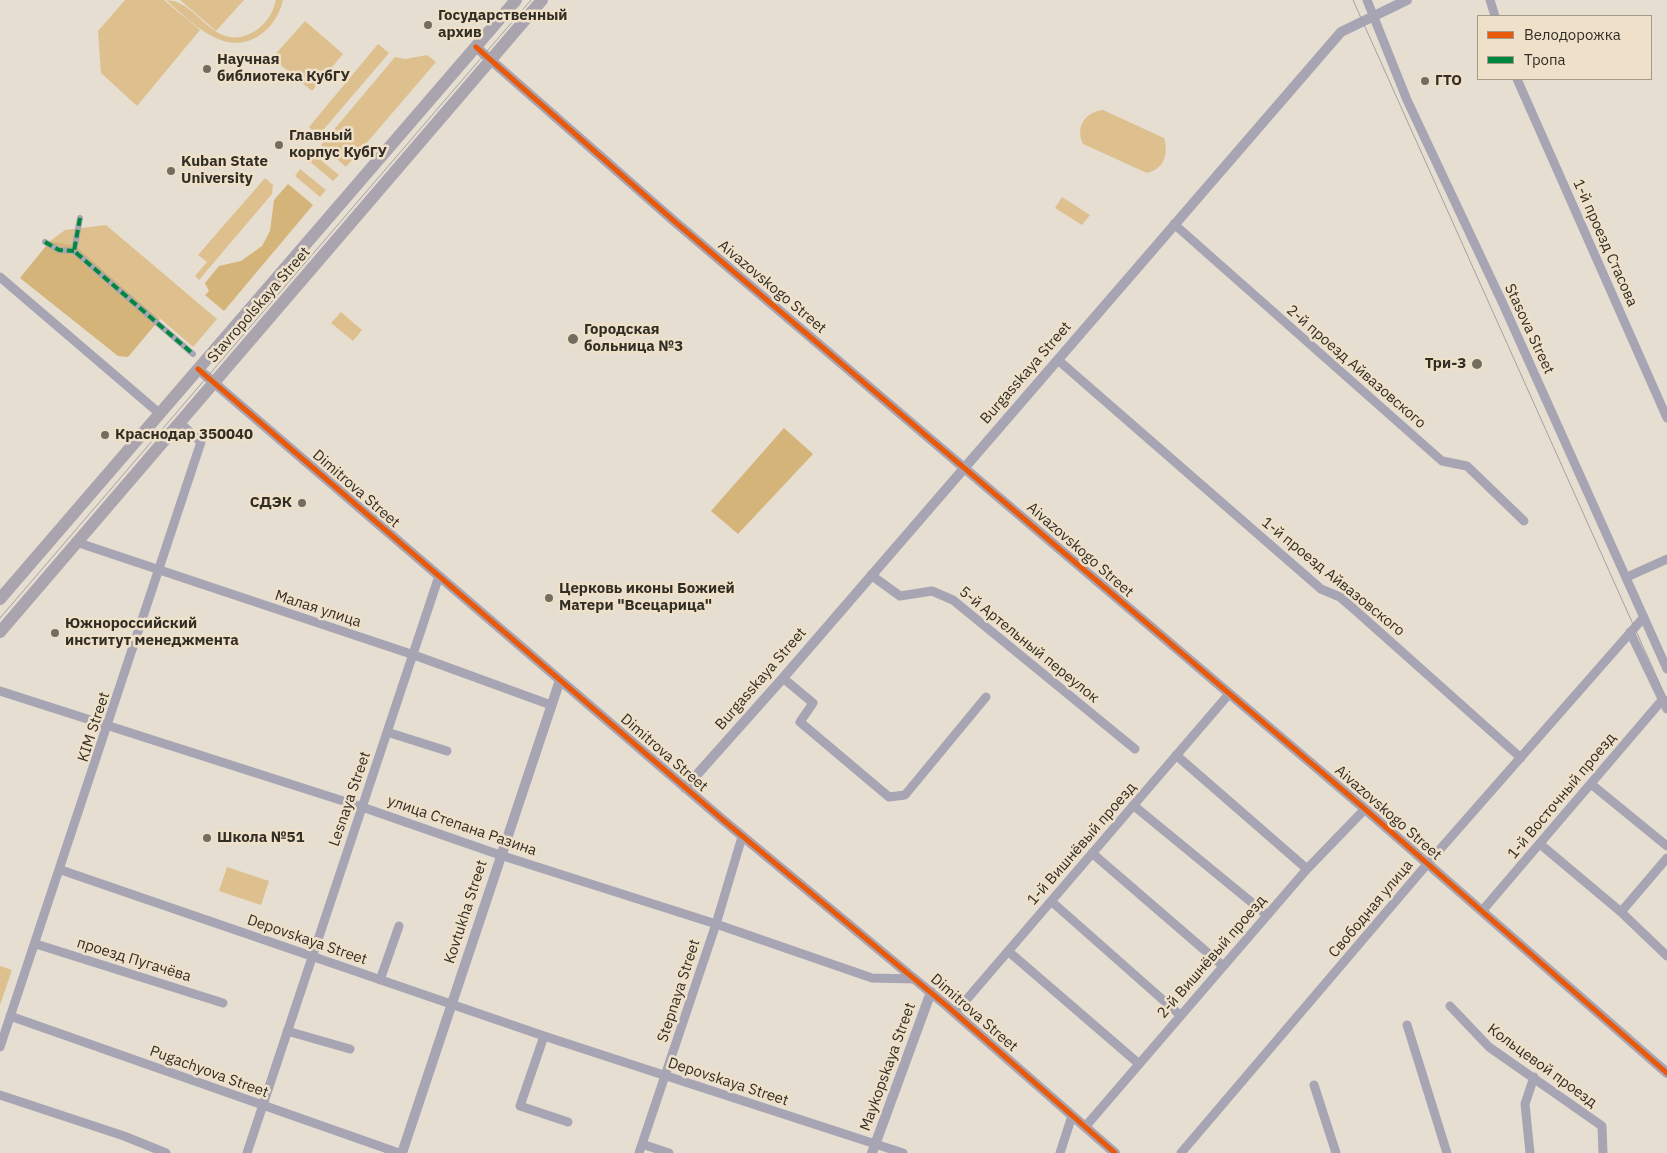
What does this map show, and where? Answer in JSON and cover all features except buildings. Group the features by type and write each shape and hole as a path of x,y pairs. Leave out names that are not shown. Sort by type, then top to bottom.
{"main road":[{"name":"Stavropolskaya Street","path":"0,599 516,0"},
{"name":"Stavropolskaya Street","path":"0,632 542,0"}],"street":[{"name":"Stasova Street","path":"1367,0 1407,100 1503,304 1667,669"},
{"name":"Burgasskaya Street","path":"685,788 783,678 1341,32 1406,0"},
{"path":"1490,0 1495,15"},
{"name":"Aivazovskogo Street","path":"476,47 964,468 1428,863 1667,1073"},
{"name":"1-й проезд Стасова","path":"1517,80 1667,418"},
{"path":"74,251 80,218"},
{"name":"2-й проезд Айвазовского","path":"1174,224 1442,461 1467,466 1524,521"},
{"path":"45,242 59,250 74,251 193,354"},
{"path":"0,277 159,413"},
{"name":"1-й проезд Айвазовского","path":"1058,360 1321,589 1340,597 1521,758"},
{"name":"Dimitrova Street","path":"198,368 685,788 955,1012 1116,1153"},
{"name":"KIM Street","path":"0,1048 61,870 201,442 180,422"},
{"name":"Малая улица","path":"76,542 414,655 551,705"},
{"path":"1627,577 1667,559"},
{"name":"Lesnaya Street","path":"247,1153 439,576"},
{"name":"5-й Артельный переулок","path":"871,576 900,596 932,591 953,600 1135,749"},
{"name":"Свободная улица","path":"1181,1153 1428,863 1644,617"},
{"path":"1630,632 1667,709"},
{"path":"783,678 813,704 800,722 889,797 905,795 986,697"},
{"name":"Kovtukha Street","path":"401,1153 560,680"},
{"name":"улица Степана Разина","path":"0,691 362,807 500,855 716,924 872,978 915,979"},
{"name":"1-й Вишнёвый проезд","path":"955,1012 1229,694"},
{"name":"1-й Восточный проезд","path":"1482,911 1662,699"},
{"path":"387,732 447,751"},
{"path":"1176,755 1307,869"},
{"path":"1591,784 1667,846"},
{"path":"1134,805 1267,915"},
{"name":"2-й Вишнёвый проезд","path":"1085,1127 1138,1063 1307,869 1365,809"},
{"name":"Stepnaya Street","path":"639,1153 690,995 716,924 742,836"},
{"path":"1540,844 1621,912 1667,956"},
{"path":"1092,853 1223,966"},
{"path":"1621,912 1667,858"},
{"name":"Depovskaya Street","path":"61,870 874,1148 904,1153"},
{"path":"1051,901 1180,1015"},
{"path":"380,980 400,926"},
{"name":"проезд Пугачёва","path":"36,944 223,1003"},
{"path":"1008,951 1138,1063"},
{"name":"Maykopskaya Street","path":"874,1148 931,992"},
{"name":"Кольцевой проезд","path":"1450,1006 1489,1047 1602,1126 1603,1153"},
{"name":"Pugachyova Street","path":"10,1016 262,1106 401,1153"},
{"path":"1408,1025 1447,1153"},
{"path":"287,1031 350,1049"},
{"path":"544,1036 520,1106 568,1122"},
{"path":"1530,1153 1525,1104 1534,1077"},
{"path":"1314,1086 1336,1153"},
{"path":"0,1095 124,1136 166,1153"},
{"path":"1060,1153 1072,1116"},
{"path":"642,1144 669,1153"}],"shaded area":[{"path":"125,0 164,0 200,30 137,106 101,73 98,31"},
{"path":"166,0 178,2 188,8 217,32 228,37 240,37 259,28 268,18 276,0 283,0 275,20 264,32 247,41 234,43 209,35"},
{"path":"180,0 244,0 216,31"},
{"path":"305,21 343,54 312,91 272,58"},
{"path":"378,44 389,53 318,136 309,127"},
{"path":"427,55 436,62 346,167 321,145 395,57 405,59"},
{"path":"1103,110 1164,138 1166,150 1164,160 1158,168 1147,173 1083,144 1080,132 1083,121 1091,114"},
{"path":"313,154 339,175 333,181 308,160"},
{"path":"300,169 326,190 320,197 295,176"},
{"path":"265,178 273,185 272,194 199,280 195,276 207,262 198,255"},
{"path":"288,184 313,205 224,311 205,295 209,291 205,283 219,266 241,261 262,246 270,231 274,200"},
{"path":"1062,197 1090,215 1082,225 1055,208"},
{"path":"106,225 217,319 193,347 75,245 50,241 65,230"},
{"path":"50,241 75,245 160,319 128,357 118,356 20,278"},
{"path":"341,312 362,330 353,341 331,323"},
{"path":"784,428 813,454 738,534 711,511"},
{"path":"227,867 269,881 261,905 219,891"},
{"path":"0,966 12,970 0,1005"}],"tram line":[{"path":"0,618 531,0"},
{"path":"1353,0 1667,700"}],"marked path":[{"path":"80,218 74,251 193,354"},
{"path":"45,242 59,250 74,251"}],"cycle path":[{"path":"476,47 674,221 1365,809 1667,1073"},
{"path":"198,369 723,820 947,1006 1115,1153"}],"place":[{"name":"Государственный архив","path":"428,25"},
{"name":"Научная библиотека КубГУ","path":"207,69"},
{"name":"ГТО","path":"1425,81"},
{"name":"Главный корпус КубГУ","path":"279,145"},
{"name":"Kuban State University","path":"171,171"},
{"name":"Городская больница №3","path":"573,339"},
{"name":"Три-З","path":"1477,364"},
{"name":"Краснодар 350040","path":"105,435"},
{"name":"СДЭК","path":"302,503"},
{"name":"Церковь иконы Божией Матери \"Всецарица\"","path":"549,598"},
{"name":"Южнороссийский институт менеджмента","path":"55,633"},
{"name":"Школа №51","path":"207,838"}]}
